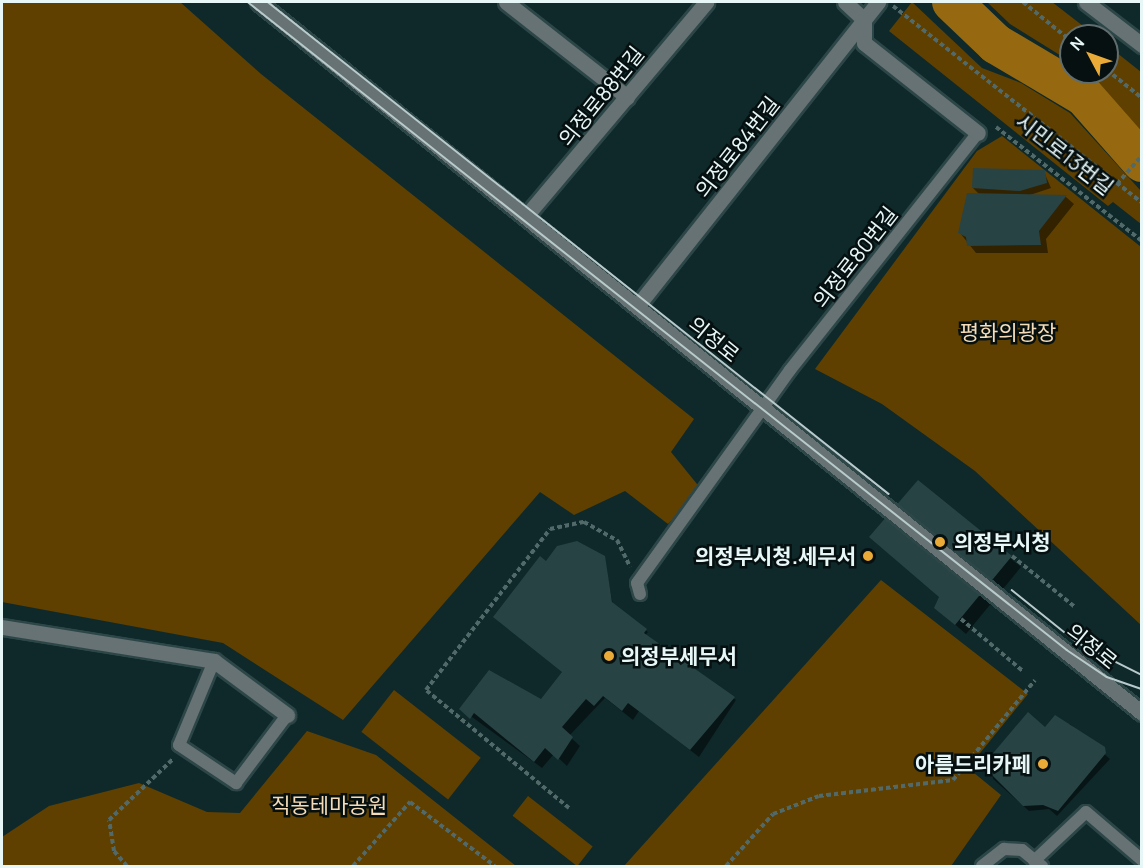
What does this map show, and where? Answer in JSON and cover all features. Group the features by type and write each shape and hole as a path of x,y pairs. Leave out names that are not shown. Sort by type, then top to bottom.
{"street":[{"name":"의정로","path":"258,2 764,406 1142,713"},
{"path":"506,2 627,97"},
{"name":"의정로88번길","path":"526,216 706,2"},
{"path":"845,2 866,17 864,43 978,133"},
{"name":"의정로84번길","path":"638,305 878,2"},
{"path":"1086,2 1142,45"},
{"path":"2,627 214,661 286,715"}],"lane":[{"name":"의정로80번길","path":"639,589 764,406 978,133"},
{"path":"214,661 179,745 236,783 286,715"},
{"path":"982,867 1004,849 1022,850 1038,864 1086,812 1142,860"}],"path":[{"path":"888,2 1142,203"},
{"path":"1023,2 1059,31"},
{"path":"1119,80 1142,98"},
{"name":"시민로13번길","path":"978,133 995,127 1142,241"},
{"path":"1117,184 1142,155"},
{"path":"569,808 426,690 550,529 584,522 617,540 639,589"},
{"path":"1012,556 1075,607"},
{"path":"961,619 1024,672"},
{"path":"726,867 772,813 819,796 953,780 1035,680"},
{"path":"127,867 114,851 109,820 184,748"},
{"path":"353,867 410,802 495,867"}],"green space":[{"path":"2,2 180,2 261,74 694,419 671,452 701,489 668,524 625,491 574,515 540,492 343,720 223,643 2,602"},
{"path":"912,2 982,68 1021,83 1070,113 1141,191 1141,224 1113,202 1108,206 889,31"},
{"path":"987,2 1052,2 1080,24 1059,24 1059,55 1010,24"},
{"path":"1119,55 1141,72 1141,131 1098,84 1119,84"},
{"name":"평화의광장","path":"1002,136 1141,247 1141,625 975,471 882,404 815,369 977,151"},
{"path":"881,580 1028,694 968,768 1001,795 951,866 624,866"},
{"path":"394,690 481,758 448,799 361,732"},
{"name":"직동테마공원","path":"307,731 376,755 516,866 2,866 2,837 49,806 139,783 207,812 240,813"},
{"path":"528,796 593,846 577,866 513,816"}],"building":[{"path":"973,168 1045,170 1047,183 1020,191 972,188"},
{"path":"967,193 1067,195 1039,231 1041,245 967,246 966,237 958,233"},
{"name":"의정부시청","path":"918,480 1012,556 955,625 934,608 939,597 869,537"},
{"name":"의정부세무서","path":"577,541 605,556 612,602 647,629 644,633 735,697 690,750 628,703 622,711 603,696 594,706 586,699 562,727 573,737 558,760 545,748 534,762 474,713 470,719 459,709 489,670 541,699 562,672 493,617 540,556 546,561 557,546"},
{"name":"아름드리카페","path":"1028,712 1045,727 1055,715 1105,747 1106,753 1058,811 1043,805 1023,806 987,770 989,758"}],"waterway":[{"path":"952,2 996,44 1084,96 1142,162"}],"tram line":[{"path":"248,2 1067,650 1107,677 1142,689"},
{"path":"268,2 889,494"},
{"path":"1012,590 1078,643 1142,675"}],"place":[{"name":"의정부시청","path":"940,542"},
{"name":"의정부시청.세무서","path":"868,556"},
{"name":"의정부세무서","path":"609,656"},
{"name":"아름드리카페","path":"1043,764"}]}
